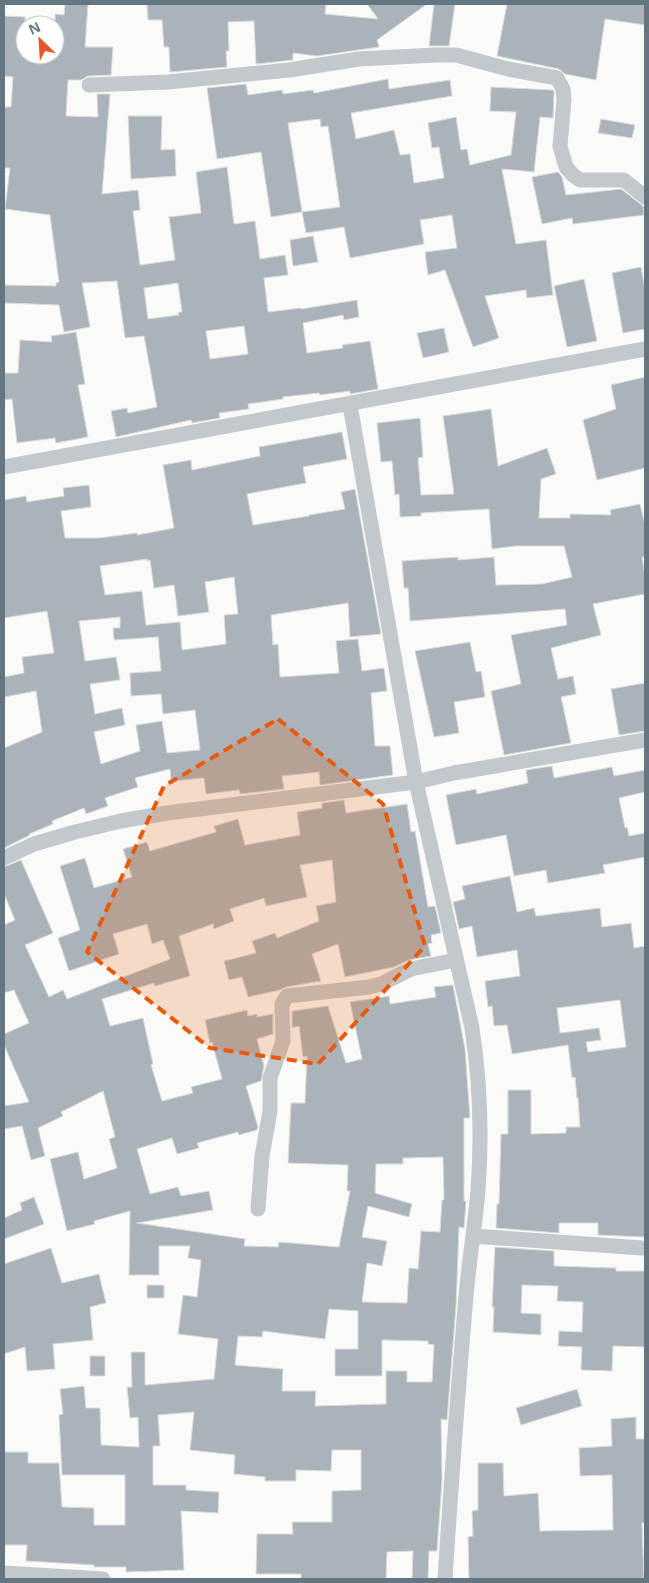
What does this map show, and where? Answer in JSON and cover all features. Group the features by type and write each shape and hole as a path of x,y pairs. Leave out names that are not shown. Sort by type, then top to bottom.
{"street":[{"path":"89,85 168,82 289,70 359,59 456,56 508,69 557,78 563,88 564,100 560,146 566,167 580,180 624,180 645,197"},
{"path":"4,467 350,405 515,372 645,350"},
{"path":"350,405 416,782 476,1052 480,1122 478,1190 455,1420 444,1579"},
{"path":"4,858 34,844 121,821 167,813 416,782 463,771 645,740"},
{"path":"258,1209 262,1156 270,1111 270,1078 283,1041 282,1004 287,996 368,987 381,984 411,969 456,960"},
{"path":"473,1236 642,1248"},
{"path":"4,1573 103,1579"}],"highlighted area":[{"path":"278,719 383,804 425,946 318,1064 210,1048 87,952 164,786"}],"building":[{"path":"65,4 88,4 85,47 113,47 111,75 88,76 81,80 68,80 66,116 98,117 97,94 110,94 102,194 138,190 140,210 133,211 140,265 175,260 169,217 201,213 196,172 227,167 234,224 255,221 260,259 285,255 288,275 264,278 268,312 357,300 359,317 344,320 343,315 303,323 307,353 343,348 342,345 370,341 378,389 350,394 350,391 283,397 283,399 248,404 249,409 219,413 220,418 192,423 191,420 116,437 111,411 127,408 128,413 157,407 144,336 125,338 117,281 82,283 90,327 64,332 59,305 4,303 4,285 56,286 56,283 59,282 50,215 5,209 10,168 4,168 4,107 11,107 13,77 4,76 4,16 15,17 15,65 65,65","holes":["178,283 182,312 178,312 179,315 148,319 144,288","244,326 248,354 210,359 206,331"]},
{"path":"147,4 326,4 325,14 378,19 367,4 427,4 377,40 379,47 317,56 293,53 293,60 256,64 254,21 228,22 229,51 226,51 227,67 170,72 169,47 164,47 162,20 148,20"},
{"path":"434,4 455,4 449,46 429,46"},
{"path":"507,4 645,4 645,25 605,19 596,80 565,74 559,69 497,56"},
{"path":"388,79 389,89 450,80 452,96 351,113 356,139 394,130 400,155 410,154 414,183 444,178 439,147 432,148 428,123 456,117 461,150 467,149 470,165 511,155 516,112 490,111 491,87 553,90 553,118 540,117 534,172 502,169 516,244 546,240 553,295 527,298 526,290 485,296 499,338 473,347 445,270 428,275 425,252 457,248 452,215 420,220 424,244 350,258 344,227 306,233 302,212 271,217 261,152 217,159 207,88 246,84 248,95 282,90 283,94 313,90 314,93","holes":["320,119 321,127 328,126 340,207 302,212 288,123"]},
{"path":"128,116 162,116 161,150 175,149 176,176 131,179"},
{"path":"601,119 635,125 632,138 598,133"},
{"path":"558,172 562,177 566,195 621,189 643,206 644,215 573,224 572,218 542,224 532,177"},
{"path":"313,236 318,262 293,266 290,240"},
{"path":"641,267 645,289 645,329 623,333 612,273"},
{"path":"584,279 597,341 567,347 554,286"},
{"path":"444,328 449,352 423,358 417,333"},
{"path":"76,332 85,384 78,385 88,437 56,443 55,438 17,443 12,399 4,400 4,373 18,373 20,340 52,342 51,336"},
{"path":"645,377 645,468 597,480 583,420 616,409 611,385"},
{"path":"491,409 498,466 547,448 556,474 541,479 539,518 570,518 570,514 611,515 610,510 640,504 645,525 645,557 642,557 645,594 593,604 601,635 551,648 558,679 573,676 576,694 561,697 571,743 504,755 491,691 521,684 511,635 567,625 565,609 410,621 408,588 404,588 402,561 458,557 458,560 494,557 496,585 542,584 572,577 564,546 516,546 492,549 489,509 421,513 421,516 400,517 399,494 395,495 392,461 381,462 377,423 420,418 423,457 418,458 421,495 454,494 443,416"},
{"path":"342,432 347,459 303,467 306,483 247,494 253,525 345,509 341,492 355,489 381,634 350,637 348,603 271,615 273,645 278,644 280,677 339,673 336,641 358,639 362,671 384,668 387,691 371,693 375,746 390,746 393,775 320,785 319,772 282,776 284,789 240,794 239,790 206,794 204,778 171,781 170,769 135,778 138,787 105,798 108,806 86,814 84,808 52,821 53,824 29,834 4,848 4,748 42,732 36,691 4,697 4,677 24,673 22,657 54,653 47,611 4,618 4,500 26,496 27,502 64,496 63,488 89,485 91,507 61,511 65,538 99,538 137,533 137,535 174,528 163,465 191,460 192,470 260,456 259,447","holes":["147,559 147,561 150,560 154,588 174,585 178,616 209,612 205,582 234,577 238,614 224,615 226,644 182,650 180,622 146,625 142,591 105,595 100,566","120,617 120,628 113,628 114,640 158,637 161,671 130,673 131,696 161,694 163,714 195,710 200,750 167,753 162,721 136,725 140,751 101,764 94,732 125,725 122,708 95,714 90,684 120,680 116,657 85,661 79,621"]},
{"path":"470,642 476,672 481,671 485,697 454,702 459,733 434,737 415,651"},
{"path":"645,683 645,731 619,735 611,689"},
{"path":"552,766 554,778 612,767 614,776 645,770 645,792 619,798 625,828 627,827 629,836 645,833 645,857 603,865 605,873 548,883 546,870 514,876 506,835 456,845 446,795 476,789 477,794 528,783 526,770"},
{"path":"344,800 346,813 407,804 411,832 415,831 428,907 435,906 441,933 431,935 432,943 428,944 431,956 409,960 394,967 345,977 338,944 312,954 321,981 286,987 248,997 242,977 229,980 224,961 256,953 252,941 275,933 277,938 319,921 316,906 336,902 332,860 300,865 307,897 266,906 264,898 230,909 234,921 214,929 213,924 179,936 190,976 155,986 154,983 102,999 110,1026 143,1018 153,1064 151,1065 162,1101 193,1093 191,1087 222,1079 212,1042 210,1043 205,1020 247,1010 248,1016 257,1014 257,1017 273,1014 273,1034 257,1039 264,1066 261,1081 246,1086 258,1127 257,1130 239,1135 238,1132 197,1143 199,1148 177,1154 172,1138 137,1149 150,1194 178,1187 181,1196 209,1191 213,1210 137,1223 245,1239 244,1246 278,1247 279,1242 339,1247 350,1191 347,1191 348,1165 288,1163 291,1103 305,1103 307,1056 303,1057 299,1026 292,1028 292,1011 328,1006 346,1063 362,1059 350,1002 389,996 390,1004 436,997 434,987 453,985 465,1049 470,1118 464,1118 464,1201 466,1201 464,1228 459,1227 456,1306 447,1420 441,1419 442,1481 437,1551 429,1551 428,1579 412,1579 413,1551 387,1552 386,1579 301,1579 301,1574 256,1574 257,1534 293,1534 292,1522 332,1522 332,1491 361,1490 361,1450 332,1450 331,1471 296,1470 296,1481 265,1481 265,1477 234,1474 235,1455 190,1450 194,1412 158,1415 160,1446 153,1446 153,1485 186,1485 186,1490 219,1492 218,1513 181,1511 184,1570 126,1572 126,1567 94,1567 94,1565 26,1561 27,1545 4,1545 4,1452 28,1452 28,1463 59,1463 62,1507 94,1508 94,1525 125,1525 125,1475 62,1475 59,1415 63,1414 60,1389 84,1386 86,1408 100,1408 101,1445 139,1447 138,1417 130,1418 127,1387 132,1387 131,1352 145,1352 145,1385 214,1379 218,1339 178,1334 183,1295 197,1297 201,1260 188,1258 190,1246 159,1246 159,1275 129,1275 130,1211 94,1221 95,1224 67,1231 50,1159 78,1152 84,1179 117,1168 109,1139 115,1137 103,1091 61,1112 63,1116 38,1128 45,1156 31,1160 22,1126 4,1129 4,1106 29,1102 4,1045 4,1034 29,1023 14,990 4,993 4,925 15,920 4,894 4,867 21,860 53,933 25,945 49,997 63,990 67,999 170,959 163,940 152,944 147,924 113,934 119,954 69,971 58,938 80,930 60,866 85,858 94,888 132,877 123,849 147,842 150,851 216,832 214,826 238,819 245,845 300,835 297,812 322,808 322,803","holes":["443,1157 444,1200 442,1200 440,1232 421,1231 418,1269 409,1268 407,1303 362,1302 367,1263 382,1266 387,1241 362,1237 368,1206 409,1217 412,1204 375,1193 376,1164 403,1164 403,1158","329,1309 358,1311 358,1349 335,1349 335,1376 382,1376 382,1340 428,1341 428,1344 434,1345 432,1382 407,1382 407,1371 386,1371 386,1404 315,1406 316,1391 282,1391 283,1369 235,1365 238,1336 262,1337 263,1331 325,1339"]},
{"path":"510,876 517,912 534,908 536,916 600,908 602,927 631,923 634,948 645,946 645,1237 598,1235 598,1223 559,1223 559,1233 496,1228 497,1204 499,1204 501,1134 508,1134 508,1090 531,1090 531,1134 566,1133 566,1127 580,1127 578,1098 575,1077 572,1078 568,1045 512,1054 507,1025 494,1026 492,1006 488,1007 485,981 520,976 517,950 477,957 472,926 459,929 453,902 465,899 462,886","holes":["620,1000 626,1047 588,1052 586,1042 601,1040 599,1028 560,1033 557,1008"]},
{"path":"34,1197 44,1224 4,1239 4,1218 22,1210 20,1203"},
{"path":"495,1247 554,1251 554,1266 616,1268 616,1271 645,1271 645,1347 613,1346 612,1371 581,1370 582,1347 558,1346 559,1331 582,1332 583,1302 557,1301 558,1286 522,1285 521,1313 541,1314 541,1335 493,1332 494,1307 492,1307"},
{"path":"51,1248 62,1283 99,1274 106,1303 90,1307 93,1340 53,1344 55,1369 27,1371 25,1347 4,1354 4,1264"},
{"path":"147,1285 164,1285 164,1298 147,1298"},
{"path":"90,1356 105,1356 105,1376 90,1376"},
{"path":"577,1389 582,1406 521,1425 516,1408"},
{"path":"636,1417 636,1439 645,1439 645,1523 642,1523 644,1579 469,1579 468,1537 473,1536 472,1511 478,1510 478,1463 503,1463 504,1496 538,1493 540,1531 613,1530 612,1475 580,1476 579,1448 612,1446 611,1419"}]}
